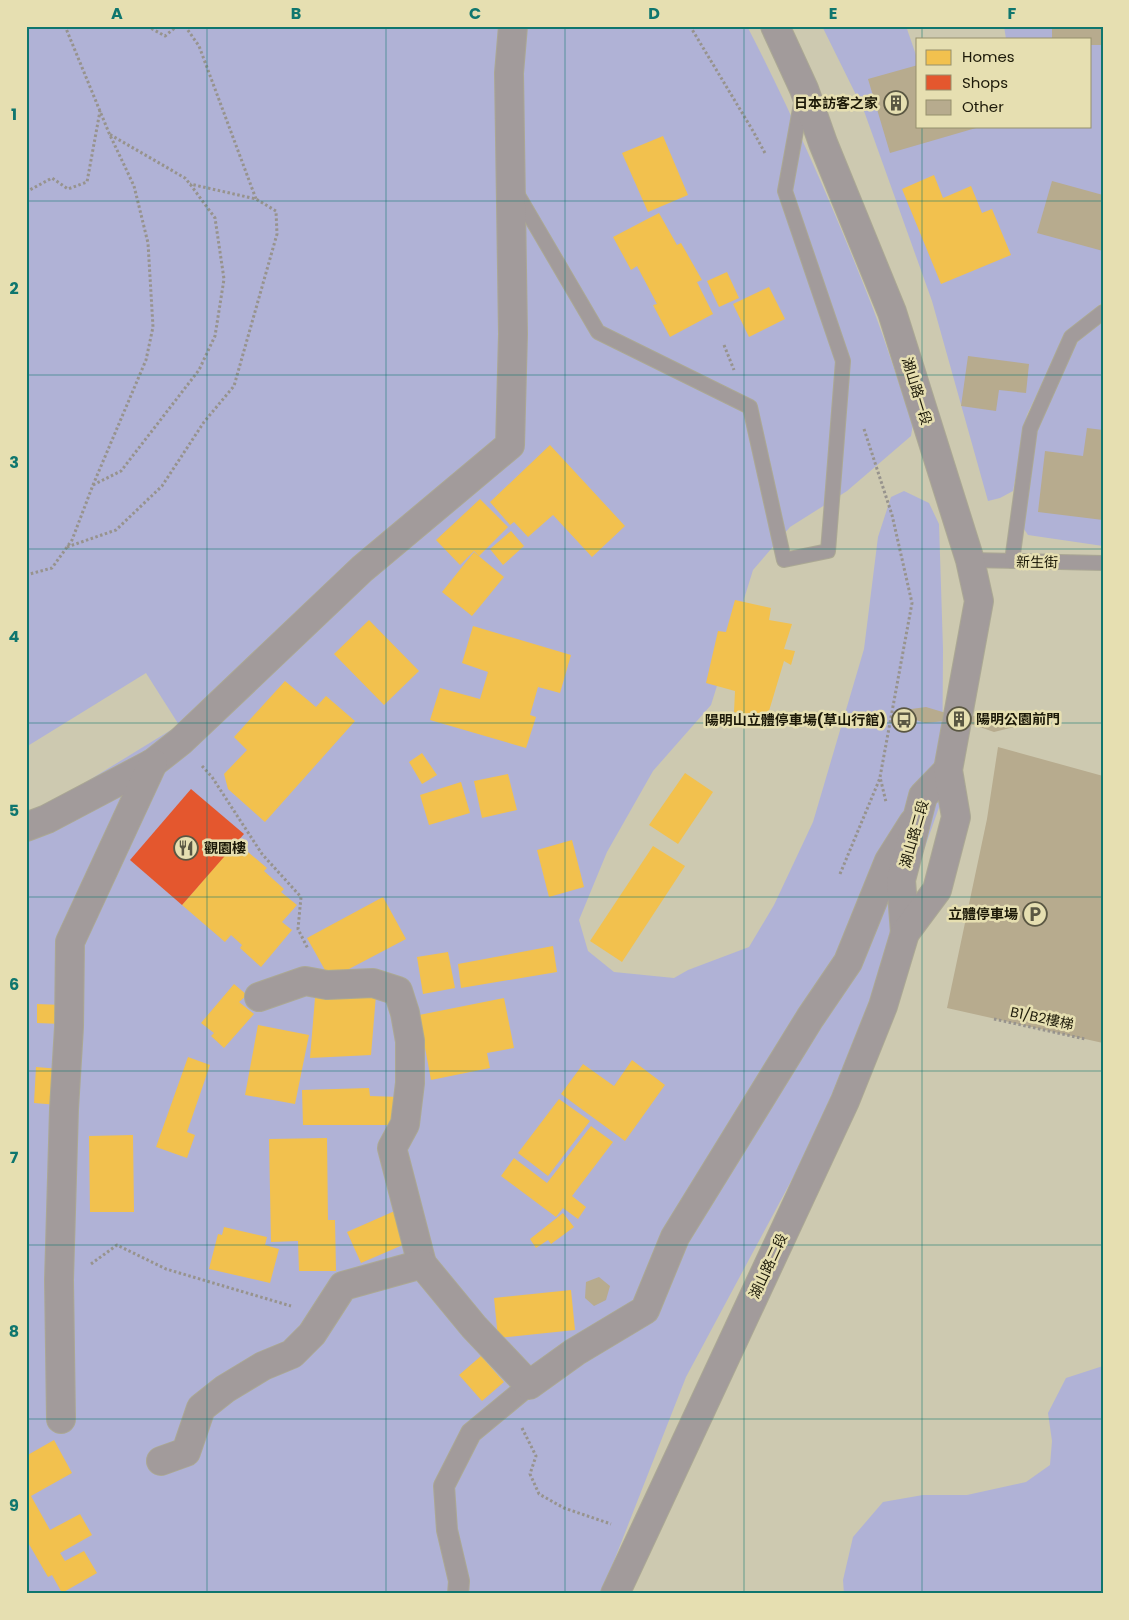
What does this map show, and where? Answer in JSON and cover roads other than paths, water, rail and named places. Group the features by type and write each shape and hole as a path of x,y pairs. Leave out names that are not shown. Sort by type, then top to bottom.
{"street":[{"path":"26,827 153,763 181,741 362,569 510,445 513,334 508,73 513,26"},
{"name":"湖山路一段","path":"775,26 804,89 823,143 892,312 970,560 979,601 948,770"},
{"path":"61,1419 59,1280 64,1109 70,1027 70,942 153,763"},
{"name":"湖山路二段","path":"615,1594 845,1101 884,1006 905,933 901,880 923,796 948,770"},
{"name":"湖山路二段","path":"905,933 937,890 956,818 948,770"},
{"path":"458,1594 459,1582 447,1530 444,1486 471,1434 529,1385 575,1352 645,1310 675,1237 810,1018 848,962 889,861 919,813"},
{"path":"259,997 305,981 327,985 373,983 398,991 405,1012 410,1041 410,1083 405,1124 392,1148 422,1264 474,1327 529,1385"},
{"path":"161,1461 186,1452 201,1408 225,1389 262,1366 292,1354 312,1334 343,1286 422,1264"}],"lane":[{"path":"510,183 598,332 750,407 784,560 828,551 842,361 784,191 804,89"},
{"path":"1012,561 1030,429 1071,337 1103,312"},
{"name":"新生街","path":"970,560 1103,563"}],"place":[{"name":"日本訪客之家","path":"896,103"},
{"name":"陽明公園前門","path":"959,719"},
{"name":"陽明山立體停車場(草山行館)","path":"904,720"},
{"name":"觀園樓","path":"186,848"},
{"name":"立體停車場","path":"1035,914"}]}
